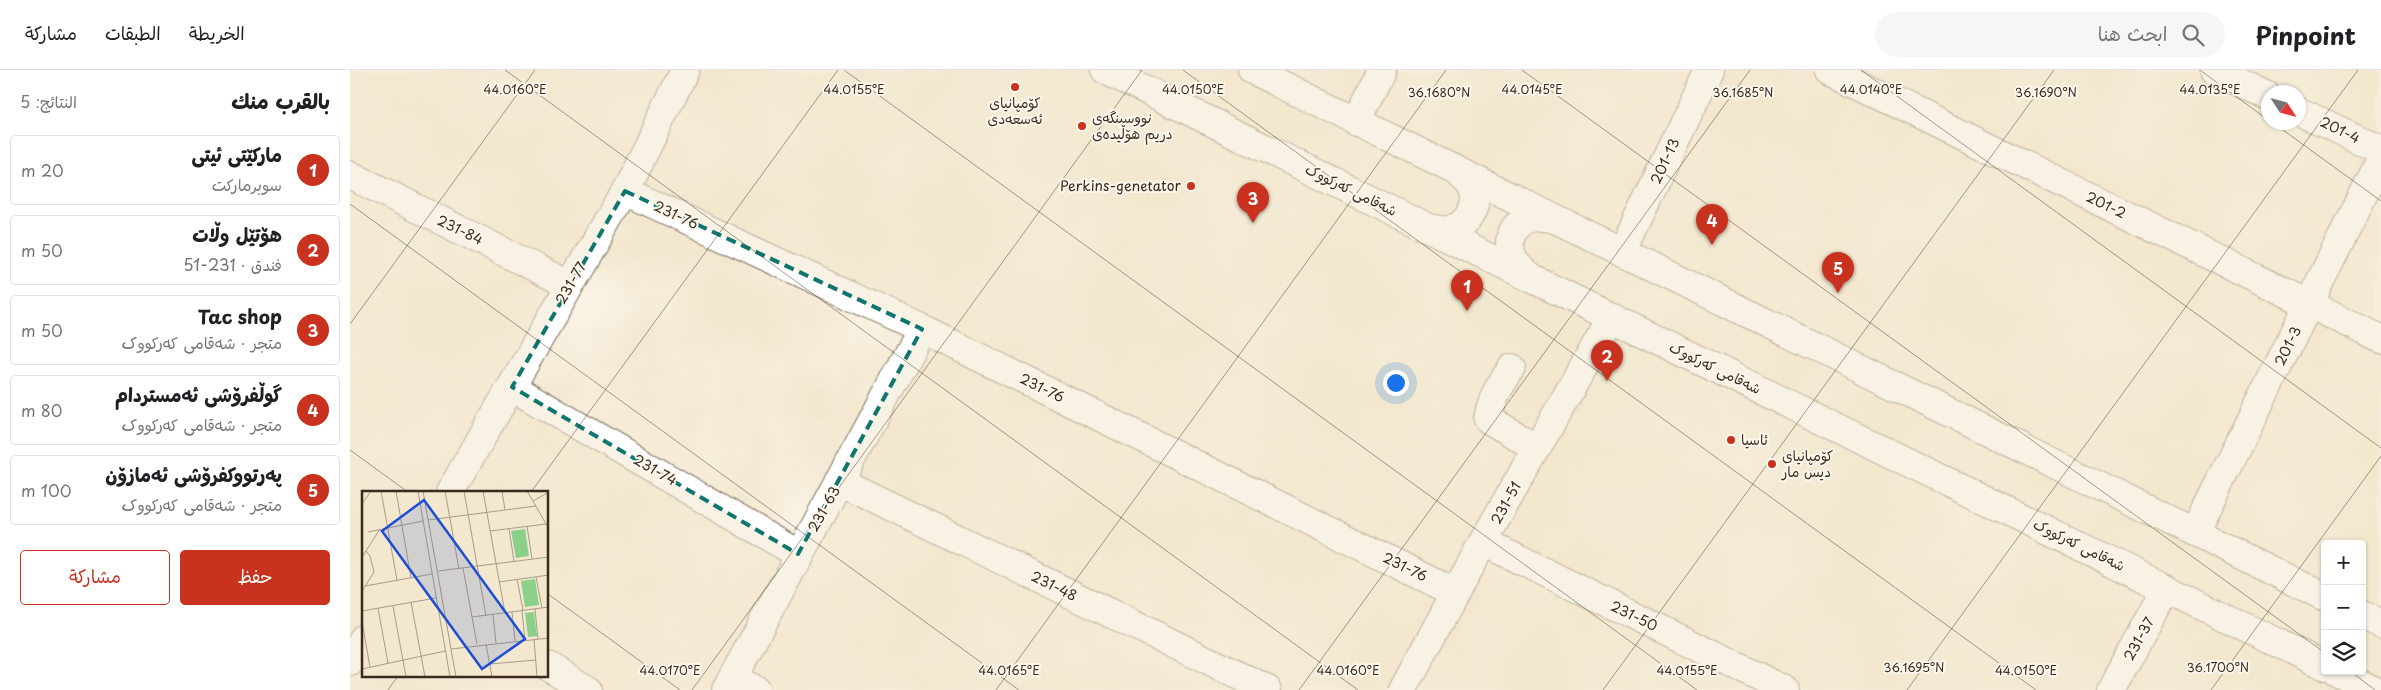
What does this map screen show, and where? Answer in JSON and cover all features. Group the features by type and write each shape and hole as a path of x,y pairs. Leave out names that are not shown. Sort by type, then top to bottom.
{"main road":[{"name":"231-77","path":"451,491 625,191 685,70"},
{"name":"شەقامی کەرکووک","path":"1105,70 2321,664"},
{"path":"1252,70 2321,595"},
{"path":"1356,122 1382,70"},
{"name":"201-13","path":"1622,252 1709,70"},
{"name":"201-2","path":"1830,70 2381,339"},
{"path":"2214,70 2261,93"},
{"name":"201-4","path":"2306,115 2381,150"},
{"name":"201-3","path":"2195,534 2381,159"},
{"path":"1428,228 1453,229 1469,218 1475,199 1473,189 1456,170"},
{"name":"231-84","path":"350,175 570,284"},
{"name":"231-76","path":"625,191 922,329 1456,592"},
{"path":"1532,278 1513,262 1509,243 1512,233 1526,219 1535,216 1553,219"},
{"name":"231-51","path":"1403,690 1484,542 1612,317"},
{"name":"231-63","path":"738,686 798,554 922,329"},
{"path":"1512,368 1497,389 1490,406 1488,419 1537,448"},
{"name":"231-74","path":"512,386 798,554"},
{"name":"231-48","path":"839,481 1268,690"},
{"name":"231-50","path":"1484,542 1785,690"},
{"name":"231-37","path":"2111,690 2167,588"},
{"path":"2366,617 2381,624"},
{"path":"350,662 362,641"},
{"path":"549,667 588,690"},
{"path":"2344,675 2375,690"}],"highlighted area":[{"path":"625,191 922,329 798,554 512,387"}],"place":[{"name":"کۆمپانیای ئەسعەدی","path":"1015,87"},
{"name":"نووسینگەی دریم هۆڵیدەی","path":"1082,126"},
{"name":"Perkins-genetator","path":"1191,186"},
{"name":"Tac shop","path":"1253,223"},
{"name":"گوڵفرۆشی ئەمستردام","path":"1712,245"},
{"name":"پەرتووکفرۆشی ئەمازۆن","path":"1838,293"},
{"name":"مارکێتی ئیتی","path":"1467,311"},
{"name":"هۆتێل وڵات","path":"1607,381"},
{"name":"ئاسیا","path":"1731,440"},
{"name":"کۆمپانیای دیس مار","path":"1772,464"}]}
